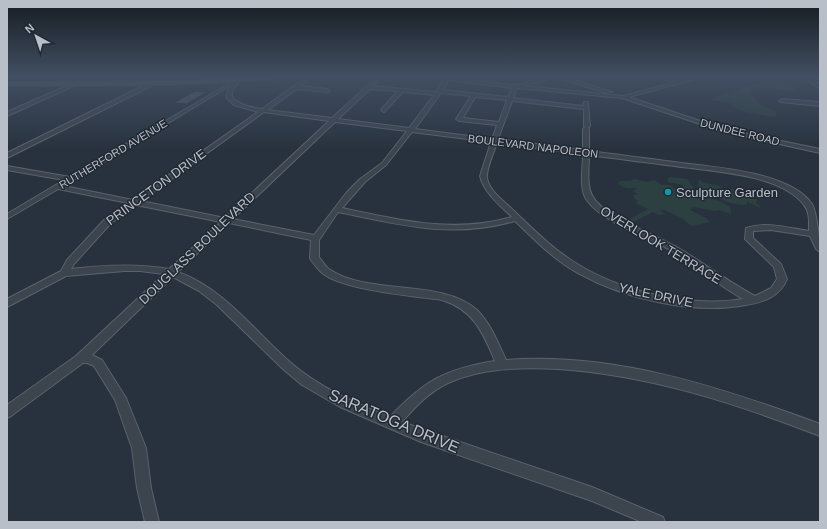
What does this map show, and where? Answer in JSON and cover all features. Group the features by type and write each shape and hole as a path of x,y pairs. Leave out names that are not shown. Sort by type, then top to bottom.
{"street":[{"path":"7,114 37,101"},
{"path":"7,156 115,101"},
{"name":"RUTHERFORD AVENUE","path":"7,217 201,101"},
{"name":"BOULEVARD NAPOLEON","path":"233,101 242,106 262,110 742,173 769,180 793,192 808,205 811,212 812,234 820,249"},
{"name":"PRINCETON DRIVE","path":"7,303 64,273 70,262 108,221 275,101"},
{"name":"DOUGLASS BOULEVARD","path":"7,412 80,359 354,101"},
{"path":"384,110 392,101"},
{"path":"432,101 385,164 360,182 316,238 314,251 318,261 332,274 349,282 380,289 442,296 455,300 468,308 485,325 502,365"},
{"path":"470,101 459,119 500,124"},
{"name":"YALE DRIVE","path":"510,101 482,172 483,180 491,191 541,242 573,266 616,287 634,293 695,304 725,305 754,300 777,290 782,275 775,262 749,239 749,230 756,227 765,227 812,234"},
{"path":"525,101 586,108"},
{"name":"OVERLOOK TERRACE","path":"587,101 586,190 588,196 595,205 615,218 675,250 721,281 754,300"},
{"name":"DUNDEE ROAD","path":"634,101 723,130 820,151"},
{"path":"782,101 820,104"},
{"path":"7,168 71,179"},
{"path":"57,187 227,219 316,238"},
{"path":"338,210 454,229 482,227 517,218"},
{"name":"SARATOGA DRIVE","path":"64,273 122,268 172,273 181,276 193,282 227,309 277,358 300,378 324,393 352,407 393,423 479,456 583,490 658,522"},
{"path":"80,359 88,358 98,363 120,398 139,448 144,488 152,522"},
{"path":"393,423 427,390 442,380 472,370 502,365 576,365 613,368 658,377 713,392 820,430"}],"shaded area":[{"path":"716,101 757,101 760,104 777,112 775,117 745,112 735,108 728,102"},
{"path":"670,177 687,179 694,188 694,191 691,192 683,188 683,185 668,182 667,180"},
{"path":"634,179 647,182 654,180 662,185 670,185 675,189 686,192 684,194 709,198 722,202 730,207 731,214 719,210 715,211 694,207 690,210 706,218 710,222 691,226 682,218 664,210 660,210 665,214 659,215 653,212 631,223 626,221 648,209 636,203 638,201 634,198 634,195 638,194 633,191 638,188 626,188 618,184 620,181 630,181"},
{"path":"699,179 703,183 717,185 724,189 734,189 741,193 745,193 757,200 756,203 762,208 747,202 747,205 732,203 713,195 711,192 703,191 698,188"}],"building":[{"path":"177,101 193,101 187,104 173,103"}],"place":[{"name":"Sculpture Garden","path":"668,192"}]}
